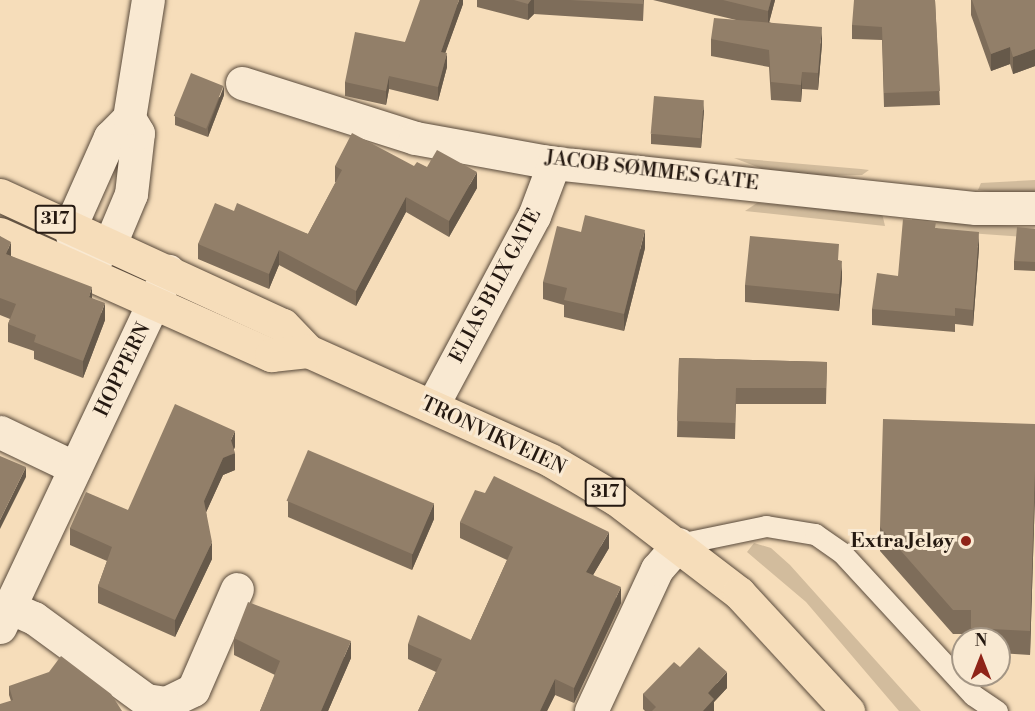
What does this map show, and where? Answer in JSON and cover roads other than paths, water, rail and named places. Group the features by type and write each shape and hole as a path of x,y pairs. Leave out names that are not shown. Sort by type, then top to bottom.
{"main road":[{"name":"TRONVIKVEIEN","path":"0,195 283,325 308,351 550,460 679,544 739,593 848,711"},
{"name":"317","path":"0,234 271,355 308,351"}],"street":[{"path":"129,118 138,134 137,159 131,194 110,244 81,270 70,226 110,137 129,118 148,0"},
{"name":"JACOB SØMMES GATE","path":"242,82 415,138 554,163 976,208 1035,208"},
{"name":"ELIAS BLIX GATE","path":"432,406 534,216 554,163"},
{"name":"HOPPERN","path":"4,617 155,305 168,271"},
{"path":"0,432 75,468"},
{"path":"591,711 657,569 679,544"},
{"path":"4,617 34,618 146,700 166,703 193,690 237,589"}],"lane":[{"path":"679,544 766,526 815,534 842,553 973,695 997,711"}],"place":[{"name":"Extra Jeløy","path":"966,541"}]}
